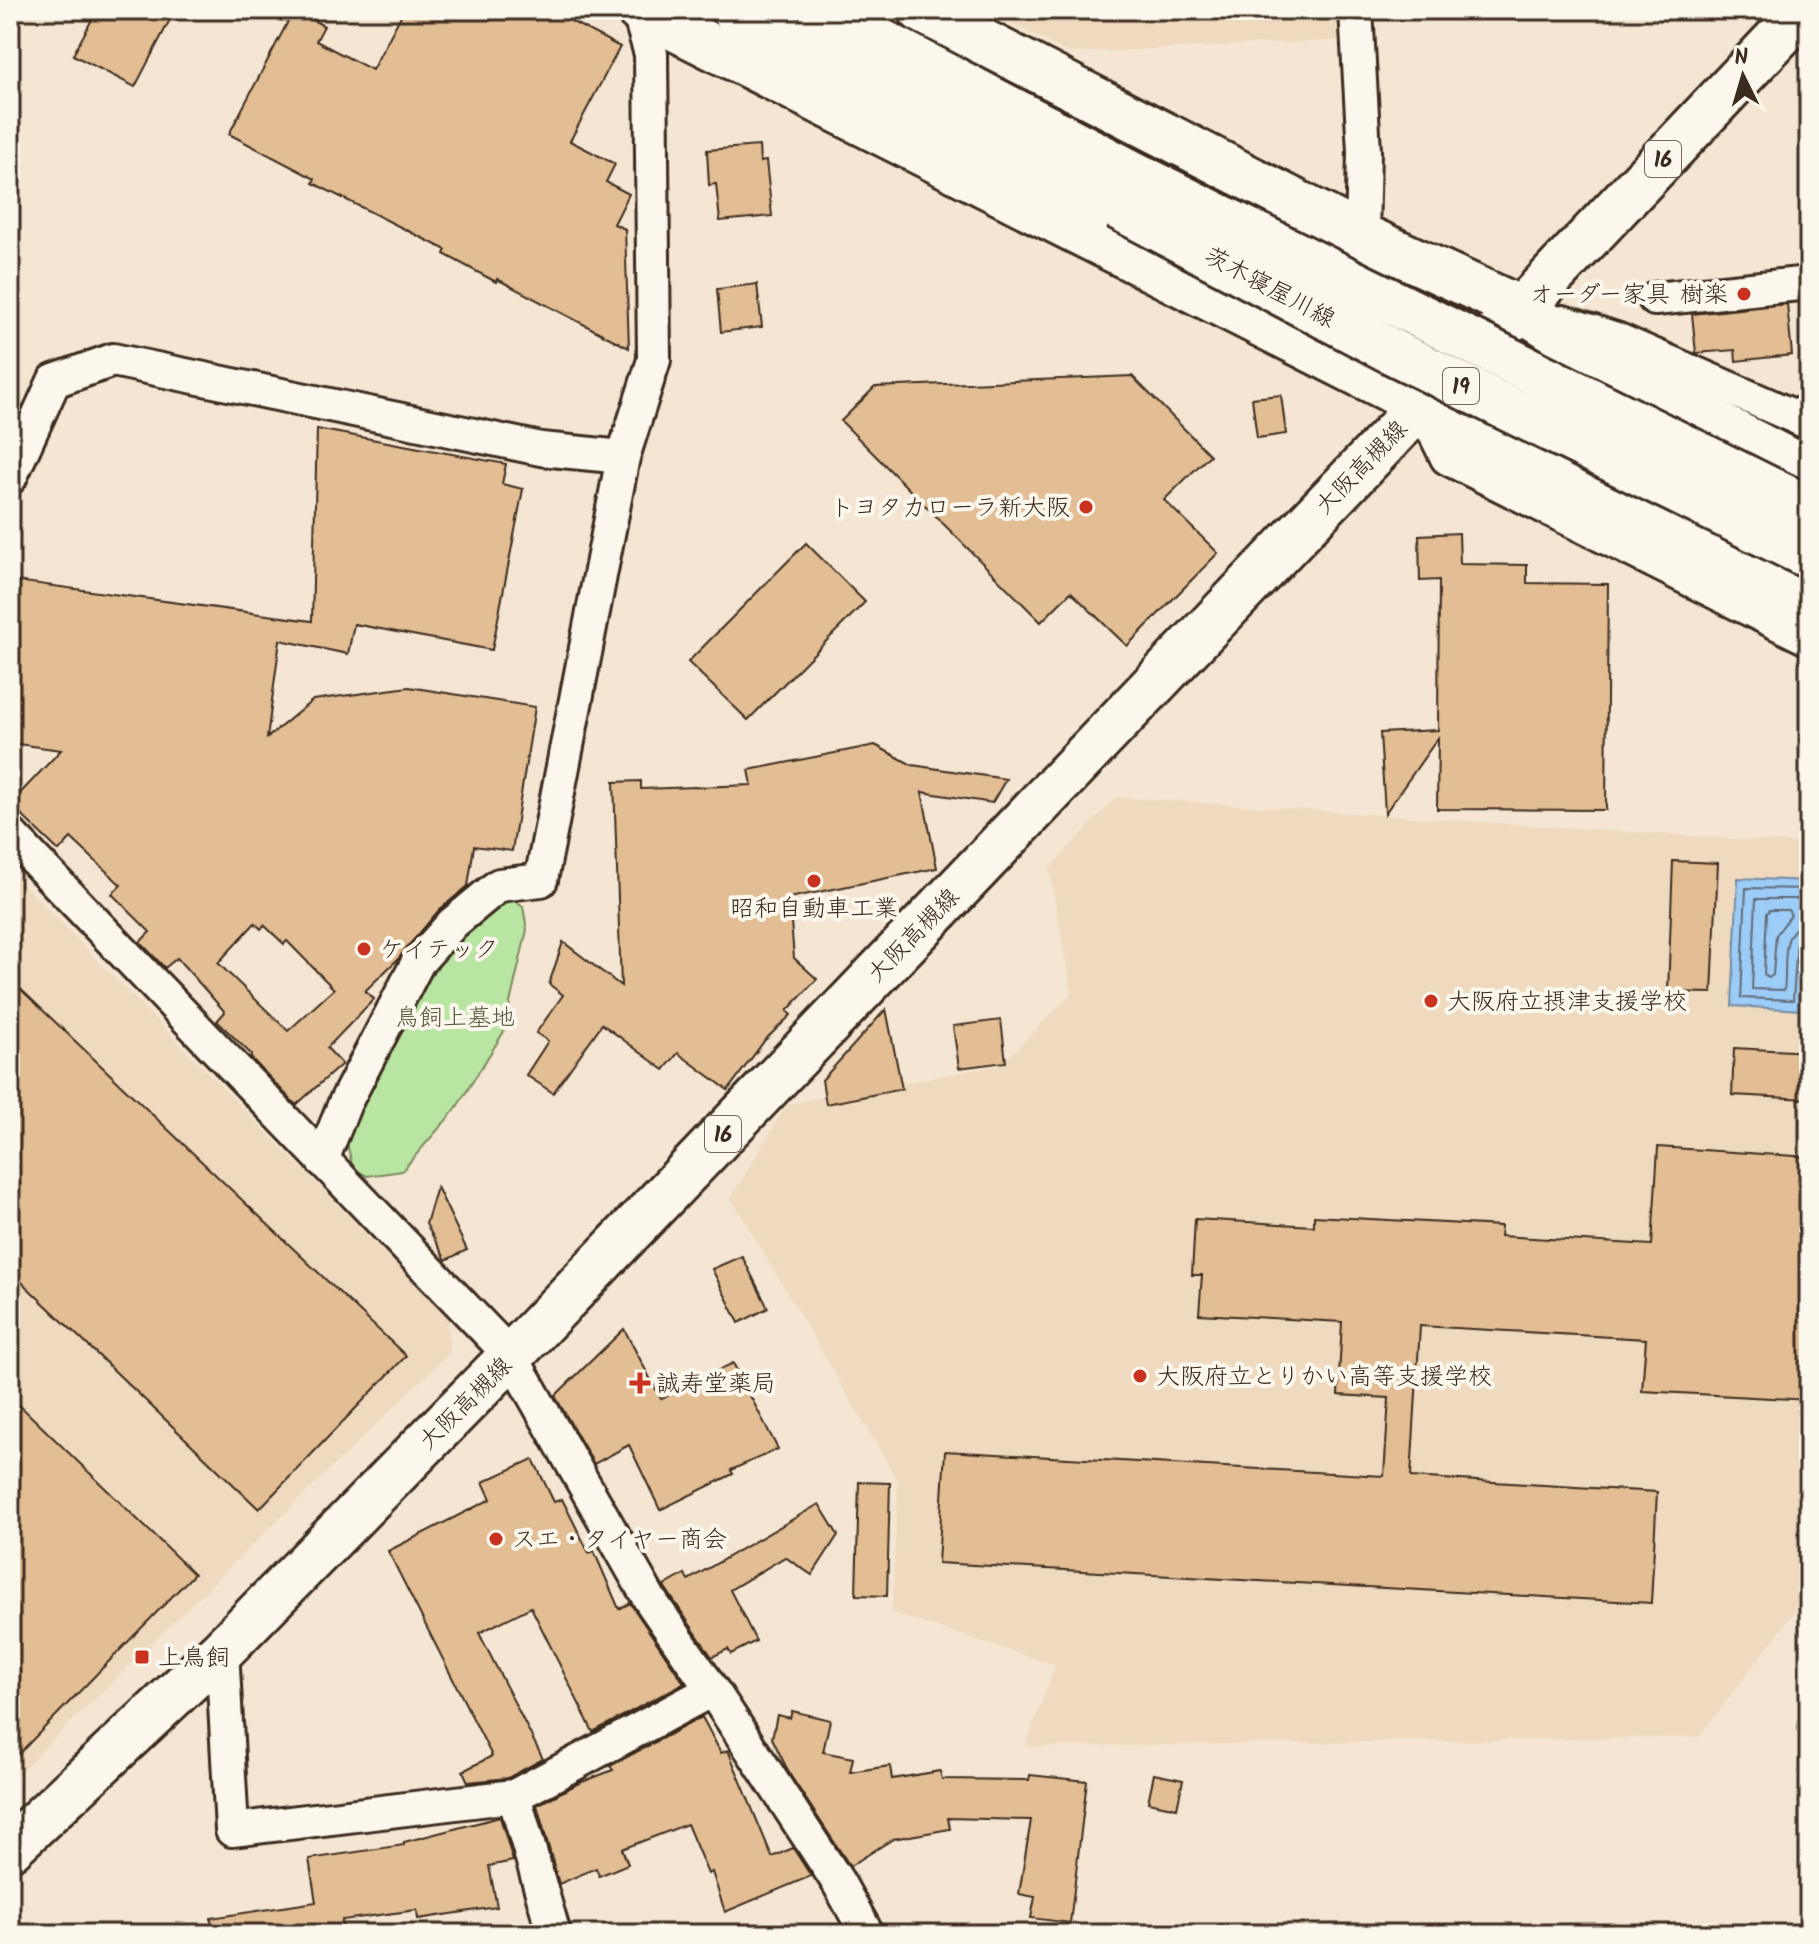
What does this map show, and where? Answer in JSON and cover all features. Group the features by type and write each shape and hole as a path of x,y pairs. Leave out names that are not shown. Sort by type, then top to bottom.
{"main road":[{"path":"638,10 1809,597"},
{"name":"茨木寝屋川線","path":"734,10 1809,509"},
{"name":"茨木寝屋川線","path":"821,10 1393,352 1809,556"},
{"path":"921,10 1362,236 1521,309 1647,388 1809,471"},
{"name":"大阪高槻線","path":"10,1848 222,1650 511,1356 1421,405 1521,309 1804,10"}],"street":[{"path":"322,1160 345,1103 418,962 453,923 499,885 541,880 623,457 654,360 651,54 638,10"},
{"path":"1356,10 1364,151 1362,236"},
{"path":"1655,299 1809,283"},
{"path":"1521,309 1616,339 1809,423"},
{"path":"10,478 54,381 113,360 541,449 623,457"},
{"path":"1421,405 1447,458 1809,639"},
{"path":"10,834 511,1356 650,1600 838,1882 867,1934"},
{"path":"222,1650 232,1830 514,1796 712,1690"},
{"path":"514,1796 554,1934"}],"shaded area":[{"path":"986,10 1342,10 1344,40 1069,53"},
{"path":"1116,797 1809,844 1809,1593 1699,1737 1025,1747 1055,1665 892,1613 898,1481 731,1198 787,1104 1001,1065 1072,993 1049,869"},
{"path":"10,871 448,1317 450,1352 10,1782"}],"green space":[{"name":"鳥飼上墓地","path":"511,898 523,906 527,930 503,1033 455,1110 402,1171 367,1176 353,1169 344,1130 418,983 490,903"}],"water":[{"path":"1738,878 1808,881 1802,1010 1732,1006"}],"building":[{"path":"97,10 175,10 135,87 73,55"},
{"path":"294,10 324,26 316,41 372,70 404,10 550,10 620,47 570,141 615,164 606,182 629,194 614,224 625,229 629,348 497,279 496,282 444,254 446,250 313,183 315,179 229,134"},
{"path":"759,146 760,162 766,161 772,216 720,221 716,184 709,185 707,150"},
{"path":"757,284 762,327 721,332 717,289"},
{"path":"1787,304 1792,355 1736,361 1735,350 1696,353 1692,314"},
{"path":"1132,376 1210,455 1164,500 1218,553 1127,646 1071,592 1041,622 841,421 875,387"},
{"path":"1281,395 1286,434 1257,438 1252,398"},
{"path":"317,429 506,464 502,484 523,489 492,650 354,624 348,654 280,640 267,738 313,700 409,687 535,707 512,851 474,846 468,886 439,910 399,958 365,991 374,999 327,1048 342,1064 296,1105 217,1021 225,1012 177,958 165,968 140,942 150,932 112,894 121,885 71,838 59,851 10,804 61,750 10,743 10,630 17,581 312,621","holes":["255,923 261,929 264,925 284,944 287,941 334,989 288,1031 218,963"]},
{"path":"1459,533 1460,564 1527,565 1527,583 1608,584 1606,810 1437,809 1438,738 1385,813 1380,733 1438,730 1439,580 1420,581 1419,535"},
{"path":"806,543 865,602 748,720 688,662"},
{"path":"875,745 912,765 1006,779 992,803 922,792 937,868 789,898 794,958 817,979 787,1011 791,1015 765,1040 728,1090 678,1053 664,1070 602,1024 553,1093 526,1075 548,1041 536,1033 563,995 549,984 563,942 621,986 614,782 641,781 641,789 752,785 749,770"},
{"path":"1673,861 1718,863 1712,993 1668,992"},
{"path":"10,979 406,1356 259,1509 10,1271"},
{"path":"886,1009 902,1089 826,1104 822,1080"},
{"path":"1001,1020 1006,1062 959,1068 953,1026"},
{"path":"1734,1048 1809,1052 1809,1099 1732,1095"},
{"path":"1658,1147 1809,1157 1809,1400 1642,1391 1646,1339 1420,1326 1411,1477 1657,1492 1651,1603 938,1563 945,1451 1384,1476 1389,1398 1338,1395 1342,1322 1199,1314 1202,1275 1192,1275 1195,1219 1314,1226 1314,1216 1501,1226 1500,1236 1652,1245"},
{"path":"437,1187 467,1250 446,1260 426,1224"},
{"path":"742,1256 768,1308 739,1323 712,1269"},
{"path":"624,1329 661,1399 733,1363 778,1449 731,1470 733,1474 660,1510 629,1445 594,1464 555,1396"},
{"path":"10,1396 194,1574 10,1763"},
{"path":"533,1459 554,1502 562,1499 589,1553 594,1551 619,1609 630,1603 684,1683 593,1732 531,1607 479,1633 543,1759 508,1778 468,1782 463,1771 492,1756 388,1551 491,1499 483,1482"},
{"path":"859,1482 890,1483 887,1596 856,1595"},
{"path":"819,1504 838,1535 812,1575 785,1557 730,1590 756,1641 731,1654 728,1649 712,1657 664,1586 685,1574 688,1580"},
{"path":"792,1711 830,1720 823,1752 853,1758 850,1772 890,1766 892,1779 940,1771 942,1779 1029,1780 1030,1775 1087,1781 1070,1923 1031,1918 1035,1897 1019,1894 1031,1820 948,1818 950,1829 893,1839 850,1866 790,1775 772,1738 777,1715 790,1718"},
{"path":"702,1717 721,1753 728,1750 772,1857 793,1848 811,1876 725,1912 712,1872 708,1874 687,1824 622,1849 628,1864 599,1876 596,1868 559,1884 537,1805 613,1770 610,1766"},
{"path":"1154,1774 1183,1780 1177,1808 1148,1802"},
{"path":"500,1817 513,1861 489,1866 497,1907 418,1919 417,1910 342,1920 343,1934 212,1934 211,1918 316,1902 309,1859 404,1845 404,1842"}],"place":[{"name":"オーダー家具 樹楽","path":"1744,294"},
{"name":"トヨタカローラ新大阪","path":"1086,507"},
{"name":"昭和自動車工業","path":"814,881"},
{"name":"ケイテック","path":"364,949"},
{"name":"大阪府立摂津支援学校","path":"1431,1001"},
{"name":"大阪府立とりかい高等支援学校","path":"1140,1376"},
{"name":"誠寿堂薬局","path":"640,1383"},
{"name":"スエ・タイヤー商会","path":"496,1539"},
{"name":"上鳥飼","path":"142,1657"}]}
